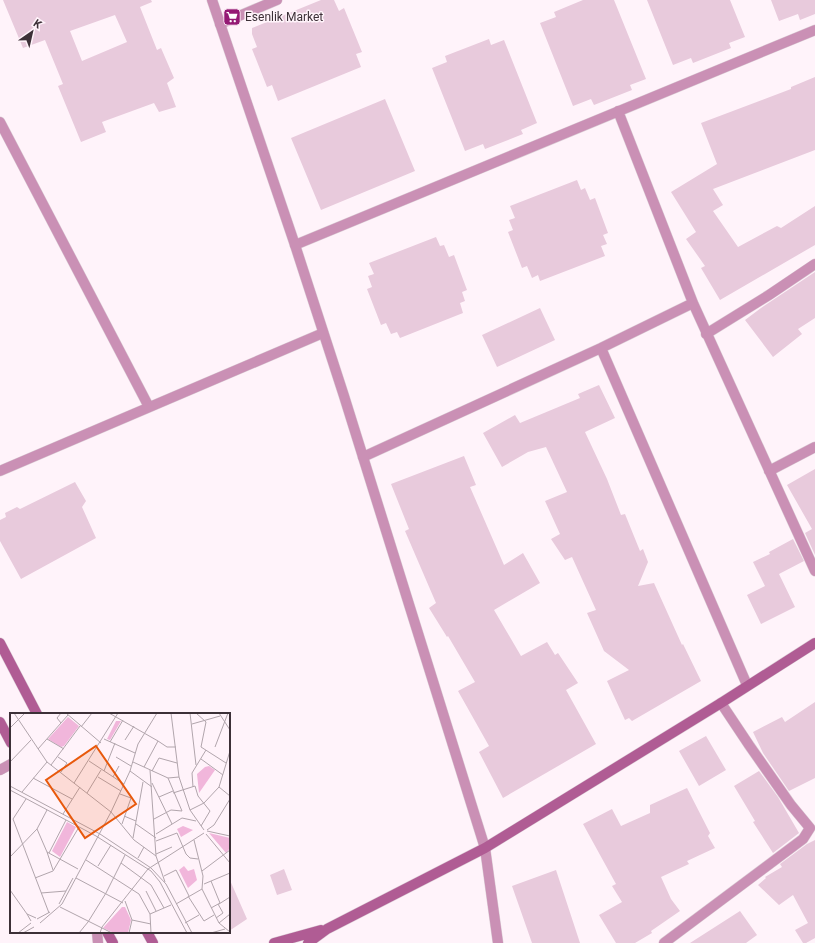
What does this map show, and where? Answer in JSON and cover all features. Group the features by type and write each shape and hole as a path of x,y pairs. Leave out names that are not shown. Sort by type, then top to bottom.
{"main road":[{"path":"0,643 36,713"},
{"path":"308,943 327,929 485,848 721,703 815,643"},
{"path":"0,722 10,741"},
{"path":"274,943 327,929"},
{"path":"108,933 113,943"},
{"path":"148,933 153,943"}],"street":[{"path":"212,0 295,245 485,848 498,943"},
{"path":"220,24 277,0"},
{"path":"295,245 815,30"},
{"path":"618,111 706,334 815,571"},
{"path":"0,122 149,407"},
{"path":"706,334 769,295 815,264"},
{"path":"363,457 601,348 693,303"},
{"path":"0,471 323,333"},
{"path":"601,348 747,685"},
{"path":"769,471 815,447"},
{"path":"664,943 803,839 810,828 787,799 721,703"},
{"path":"0,770 10,765"},
{"path":"97,933 98,943"}],"building":[{"path":"3,0 151,0 152,2 140,7 157,50 161,48 174,78 167,83 176,107 159,112 154,103 102,122 106,132 81,142 58,86 63,84 45,40 23,48","holes":["115,15 127,42 82,61 70,31"]},
{"path":"321,0 334,0 339,11 344,8 362,52 356,54 361,67 278,101 272,85 267,87 252,49 257,47 252,34 252,28"},
{"path":"583,0 614,0 646,79 630,85 632,90 594,105 591,99 573,106 540,23 556,17 554,12"},
{"path":"647,0 730,0 745,37 729,43 731,48 693,63 691,58 673,65"},
{"path":"771,0 815,0 815,14 800,20 798,14 779,21"},
{"path":"489,39 491,45 504,40 537,123 521,130 523,134 485,149 483,144 465,151 432,68 447,62 445,56"},
{"path":"815,77 815,150 713,189 723,205 713,211 738,247 777,226 781,228 815,206 815,245 720,300 701,268 705,266 686,239 696,232 671,192 717,164 701,123 791,89 791,87"},
{"path":"385,99 415,171 321,210 291,138"},
{"path":"577,180 581,190 585,188 590,200 595,198 608,233 603,235 607,244 601,246 605,256 540,281 538,275 532,278 527,266 522,268 508,232 513,230 509,220 515,218 510,206"},
{"path":"436,237 440,246 444,245 449,257 454,255 467,290 462,292 465,301 460,303 463,313 400,338 397,332 391,334 386,323 381,325 367,289 372,287 368,276 374,274 369,263"},
{"path":"815,272 815,318 798,329 802,334 773,357 745,320"},
{"path":"540,308 555,340 497,367 482,335"},
{"path":"599,385 615,418 585,432 607,479 621,515 625,514 640,551 643,549 648,562 638,586 654,583 682,645 683,644 701,681 632,721 629,718 625,720 607,681 629,670 604,651 587,613 596,610 572,557 565,560 551,539 560,534 545,501 567,492 546,447 528,452 502,467 483,433 515,415 520,423 580,398 578,394"},
{"path":"464,456 476,485 470,487 504,565 523,553 540,583 494,610 521,656 547,642 555,655 558,653 578,683 566,690 596,744 503,798 479,752 489,746 458,691 475,682 448,636 447,637 429,608 436,603 405,531 409,529 391,484"},
{"path":"815,469 815,555 805,533 812,529 787,485"},
{"path":"75,482 86,501 82,507 96,538 21,579 0,541 0,520 6,517 5,513 17,507 20,509"},
{"path":"793,539 804,561 779,574 795,607 761,624 747,595 765,586 753,562 770,554 769,552"},
{"path":"815,702 815,778 789,791 763,753 753,732 782,717 785,722"},
{"path":"706,736 726,770 699,786 679,751"},
{"path":"759,771 778,797 799,833 773,853 753,822 755,821 734,786"},
{"path":"687,788 710,833 708,836 715,848 687,861 689,864 661,877 671,899 680,911 651,931 652,933 635,943 616,943 599,915 622,902 612,886 616,884 583,824 612,809 621,826 650,813 650,805"},
{"path":"815,840 815,938 803,943 795,930 808,923 793,895 779,905 758,885 766,878 765,877 782,867 780,864 807,844"},
{"path":"284,869 292,890 277,895 270,875"},
{"path":"556,870 580,943 532,943 512,886"},
{"path":"230,880 247,919 230,930"},
{"path":"740,911 757,935 746,943 690,943"}],"place":[{"name":"Esenlik Market","path":"232,17"}]}
